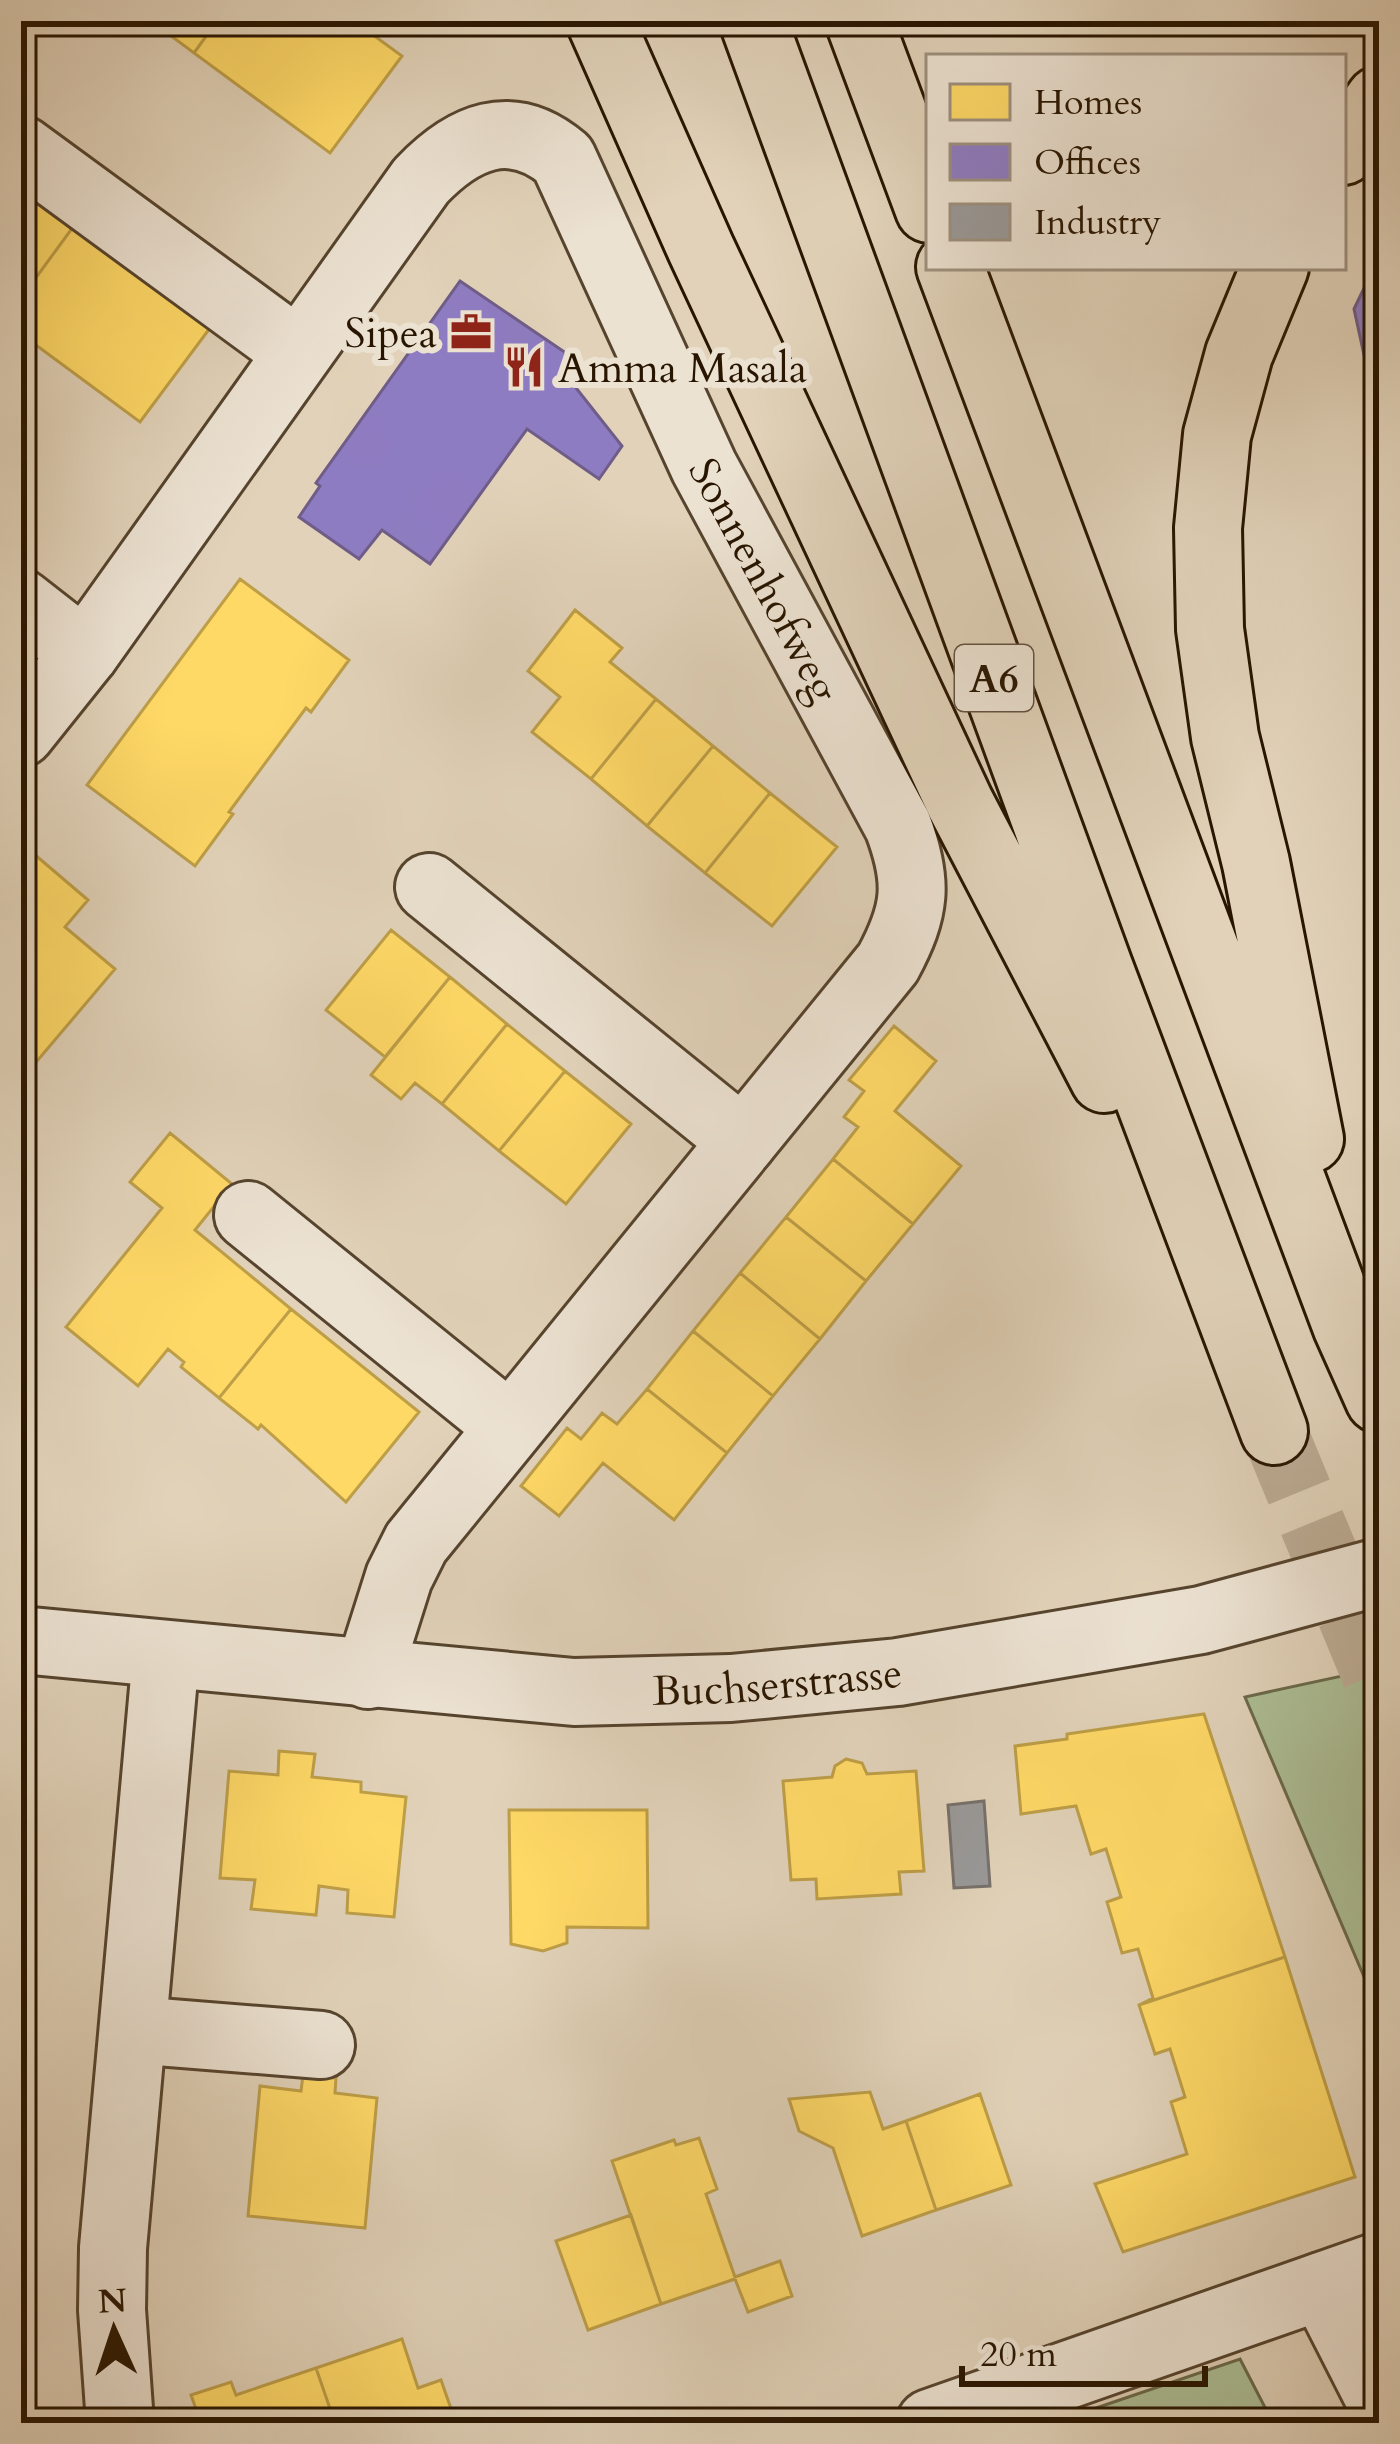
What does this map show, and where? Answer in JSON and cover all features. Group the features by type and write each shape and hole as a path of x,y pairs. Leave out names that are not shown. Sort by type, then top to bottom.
{"highway":[{"path":"600,21 959,803 1238,1335"},
{"name":"A6","path":"753,21 1274,1431"},
{"path":"859,21 926,201"},
{"path":"1346,147 1379,100"},
{"name":"A6","path":"951,270 1346,1325 1379,1399"},
{"path":"1274,270 1239,354 1217,435 1208,528 1210,629 1225,736 1256,863 1346,1325"}],"street":[{"name":"Sonnenhofweg","path":"21,733 85,653 421,181 444,157 471,140 509,134 542,141 562,159 704,467 909,854 914,898 906,930 888,963 416,1543 368,1675"},
{"path":"21,149 298,352"},
{"path":"21,603 85,653"},
{"path":"429,887 743,1141"},
{"path":"248,1215 509,1426"},
{"name":"Buchserstrasse","path":"21,1640 592,1692 818,1682 980,1660 1182,1624 1379,1572"},
{"path":"120,2423 113,2248 166,1655"},
{"path":"133,2030 320,2045"},
{"path":"930,2423 1350,2276 1379,2398"}],"green space":[{"path":"1379,1668 1379,2012 1245,1697"},
{"path":"1240,2359 1273,2423 1052,2423"}],"building: Homes":[{"path":"151,21 217,21 194,53"},
{"path":"217,21 354,21 402,56 330,153 194,53"},
{"path":"21,183 76,223 21,298"},
{"path":"76,223 213,324 140,422 21,334 21,298"},
{"path":"240,579 349,660 311,712 306,708 195,866 87,785"},
{"path":"575,610 622,648 610,662 656,699 591,779 532,732 560,697 528,671"},
{"path":"656,699 713,746 647,826 591,779"},
{"path":"713,746 770,793 705,873 647,826"},
{"path":"770,793 837,847 772,926 705,873"},
{"path":"34,854 88,900 65,927 115,969 21,1080 21,869"},
{"path":"391,930 450,977 385,1057 326,1010"},
{"path":"450,977 507,1024 442,1104 415,1083 401,1099 371,1075"},
{"path":"507,1024 565,1071 499,1151 442,1104"},
{"path":"894,1026 936,1061 895,1111 961,1166 913,1224 833,1159 858,1127 844,1117 864,1091 849,1080"},
{"path":"565,1071 631,1124 566,1204 499,1151"},
{"path":"170,1133 232,1184 195,1230 291,1309 219,1398 181,1367 184,1362 168,1349 138,1386 66,1327 162,1208 130,1182"},
{"path":"833,1159 913,1224 866,1281 786,1217"},
{"path":"786,1217 866,1281 820,1339 740,1273"},
{"path":"740,1273 820,1339 773,1396 693,1331"},
{"path":"291,1309 419,1412 346,1502 261,1425 258,1429 219,1398"},
{"path":"693,1331 773,1396 727,1453 647,1389"},
{"path":"647,1389 727,1453 674,1520 603,1463 559,1516 521,1486 567,1428 581,1439 602,1413 617,1424"},
{"path":"1204,1714 1285,1957 1139,2005 1153,1998 1138,1949 1122,1953 1107,1902 1121,1897 1106,1849 1091,1854 1076,1806 1021,1814 1015,1746"},
{"path":"279,1751 315,1754 312,1777 361,1782 361,1792 406,1797 394,1917 347,1913 348,1890 319,1886 316,1915 251,1909 255,1880 220,1878 229,1771 278,1775"},
{"path":"846,1759 862,1763 867,1774 916,1771 924,1871 899,1872 901,1894 817,1899 816,1879 791,1880 783,1781 832,1777 835,1766"},
{"path":"509,1810 647,1810 648,1928 567,1927 567,1943 543,1951 511,1944"},
{"path":"1285,1957 1355,2177 1123,2252 1095,2184 1187,2154 1171,2102 1185,2097 1170,2049 1155,2054 1139,2005"},
{"path":"303,2075 336,2078 335,2093 377,2098 365,2228 248,2216 260,2086 301,2091"},
{"path":"870,2092 883,2129 906,2121 936,2210 862,2236 833,2148 799,2131 789,2099"},
{"path":"980,2094 1011,2185 936,2210 906,2121"},
{"path":"699,2138 717,2189 706,2194 735,2277 780,2261 792,2296 748,2312 735,2279 661,2304 612,2161 674,2140 676,2145"},
{"path":"631,2215 661,2304 588,2330 556,2241"},
{"path":"402,2339 418,2388 441,2380 456,2423 335,2423 316,2368"},
{"path":"316,2368 335,2423 201,2423 191,2395 231,2382 236,2395"}],"building: Offices":[{"path":"1379,257 1379,424 1354,309"},
{"path":"460,281 566,353 572,361 565,374 622,446 599,479 527,429 430,564 382,530 359,559 299,517 320,486 316,483"}],"building: Industry":[{"path":"984,1801 990,1886 954,1888 948,1805"}],"tunnel":[{"path":"1274,1431 1379,1685"}],"place":[{"name":"Sipea","path":"471,332"},
{"name":"Amma Masala","path":"524,367"}]}
